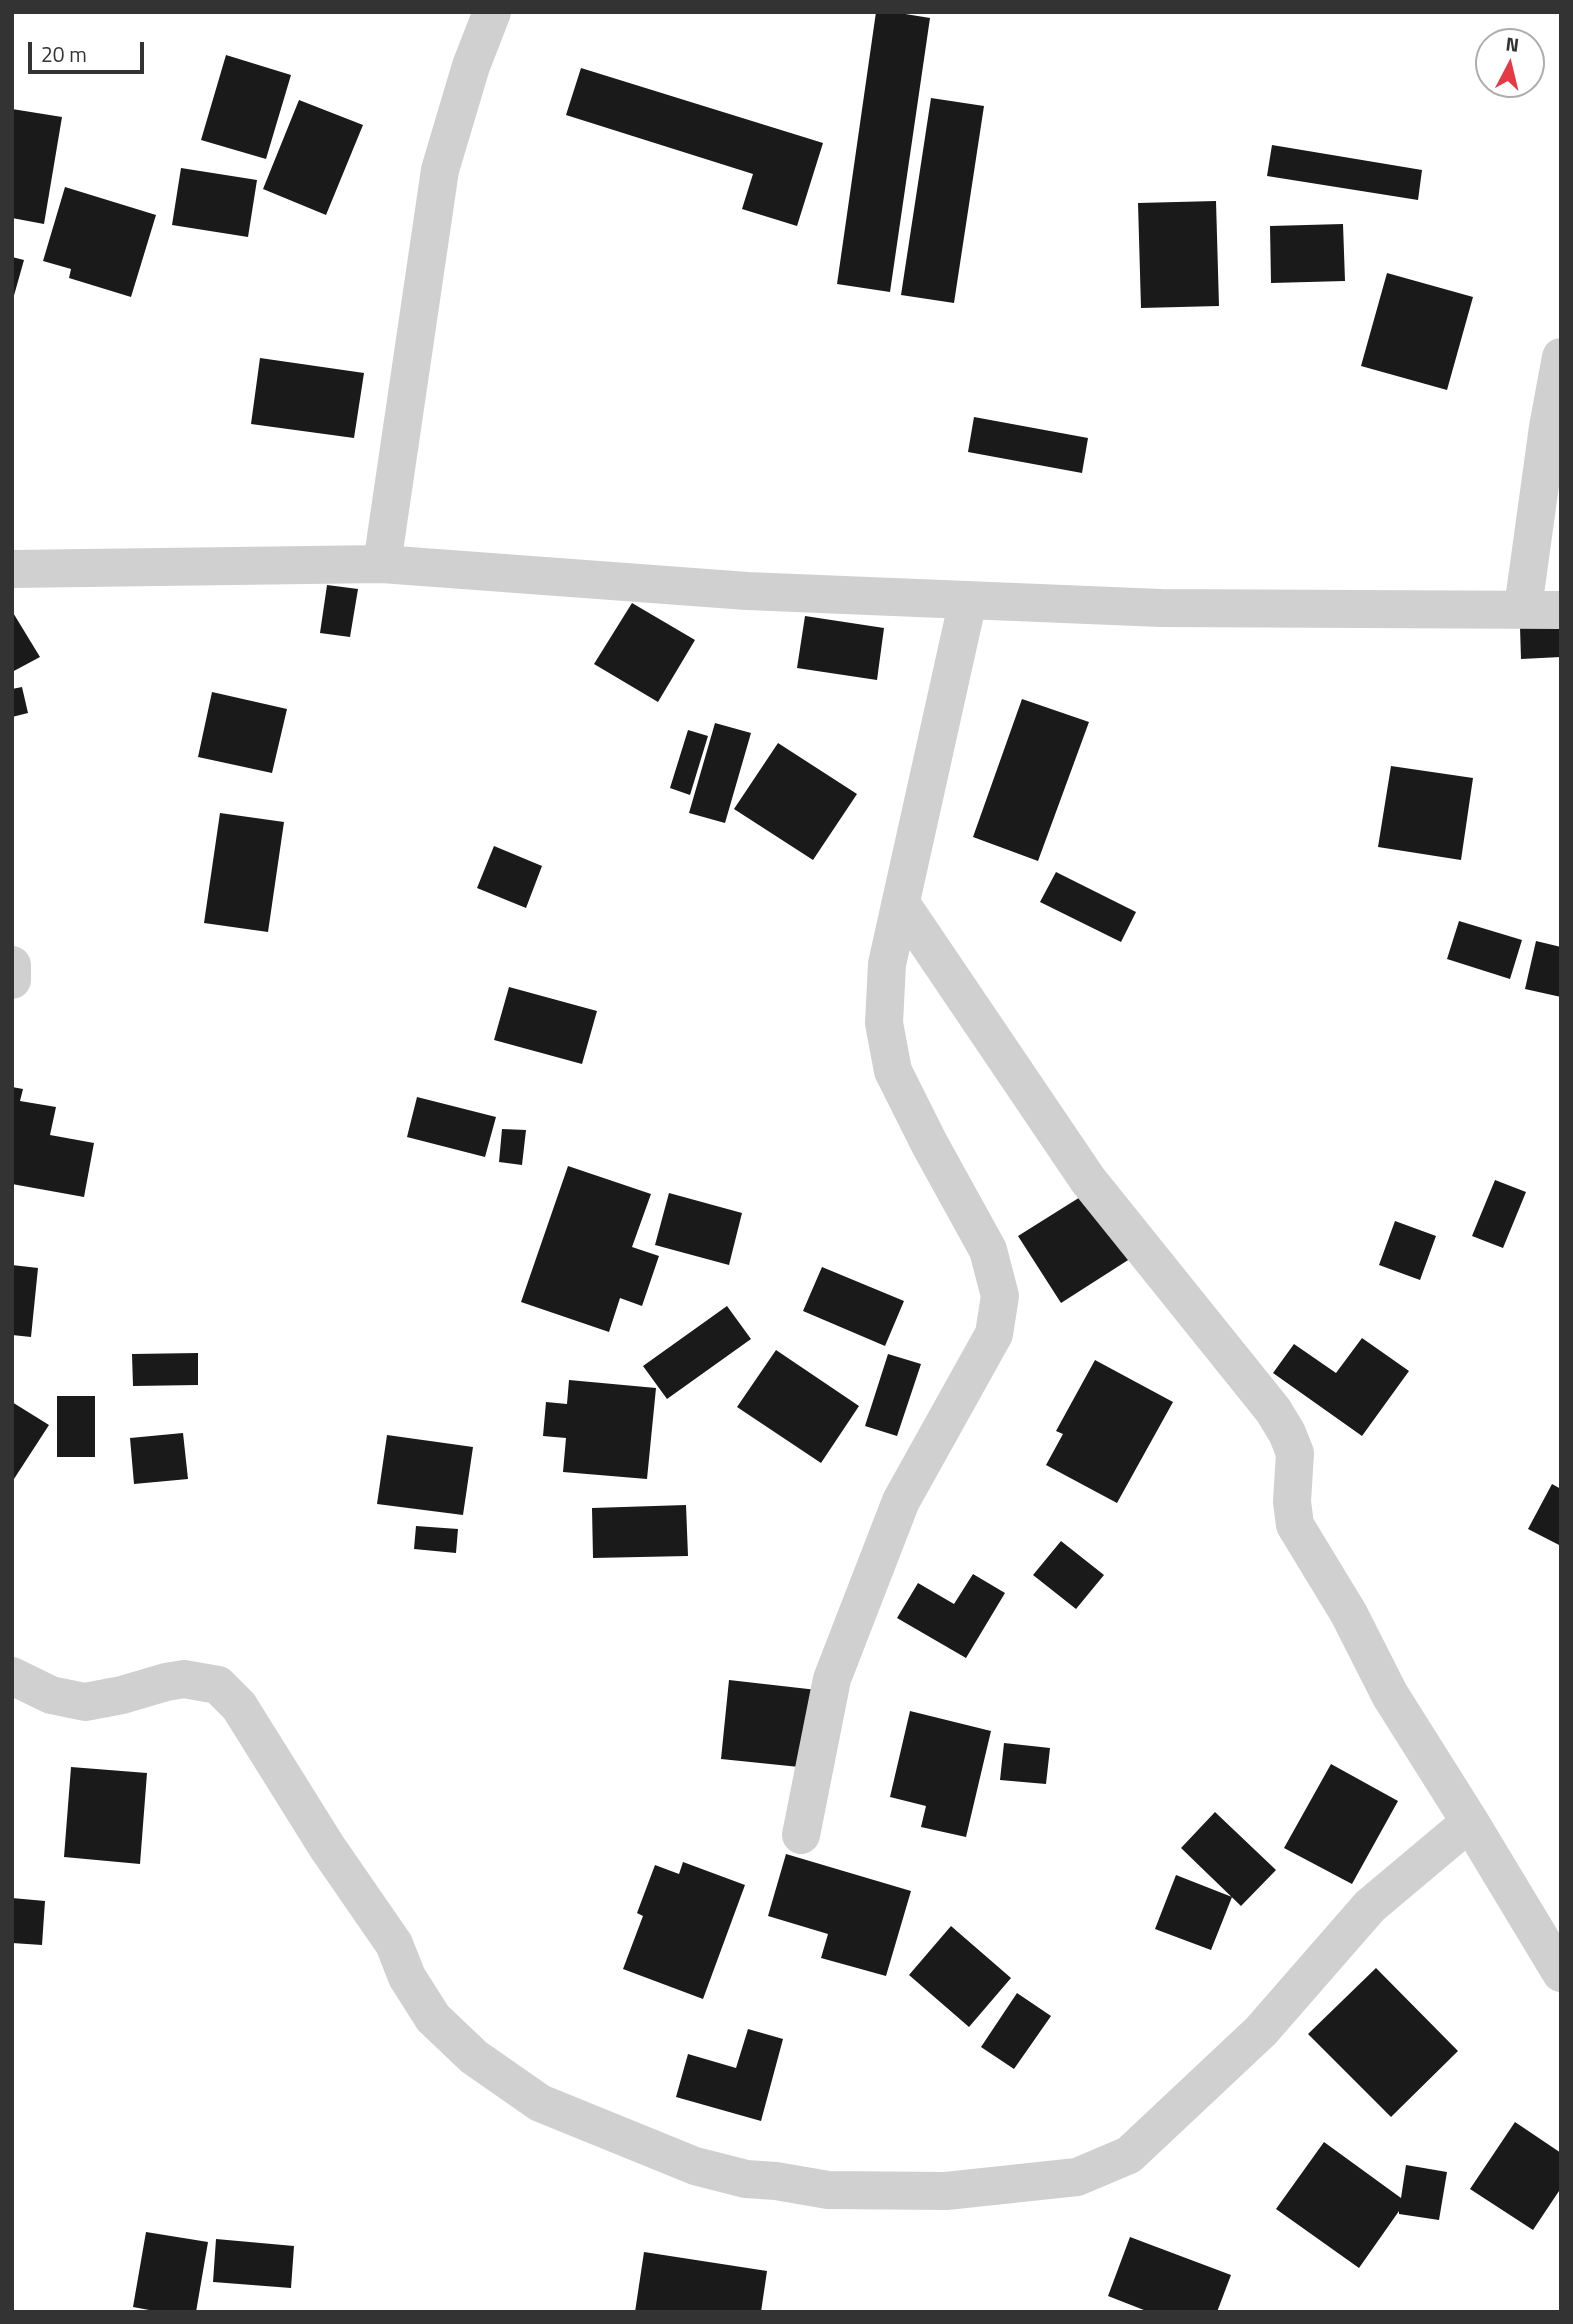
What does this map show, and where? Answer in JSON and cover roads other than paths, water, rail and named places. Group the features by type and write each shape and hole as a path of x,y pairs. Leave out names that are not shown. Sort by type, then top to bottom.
{"street":[{"path":"382,564 440,170 471,66 492,12"},
{"path":"1522,608 1561,357"},
{"path":"12,569 382,564 747,591 1161,608 1561,610"},
{"path":"801,1835 832,1679 901,1501 994,1334 1000,1296 988,1250 893,1071 884,1023 887,964 968,600"},
{"path":"902,905 1088,1180 1273,1410 1295,1453 1292,1482 1295,1525 1349,1614 1390,1695 1561,1973"},
{"path":"12,965 12,980"},
{"path":"12,1676 51,1695 85,1702 184,1679 218,1685 239,1706 327,1847 394,1944 407,1977 433,2018 474,2057 540,2102 695,2166 746,2179 828,2190 946,2191 1077,2178 1129,2155 1261,2031 1370,1906 1470,1822"}]}
